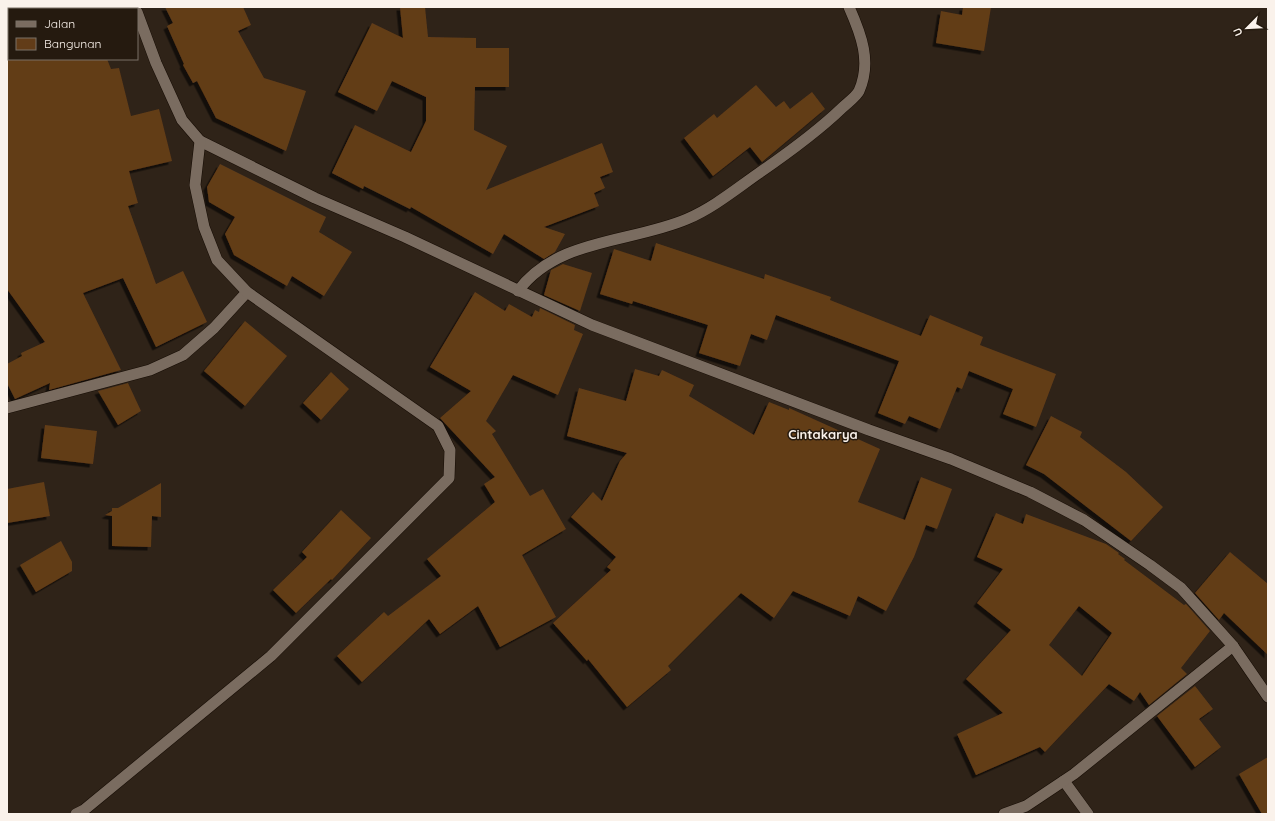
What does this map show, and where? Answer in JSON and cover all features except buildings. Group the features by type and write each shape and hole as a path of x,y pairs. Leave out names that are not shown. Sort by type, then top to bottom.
{"street":[{"path":"518,291 528,277 570,252 582,247 653,230 688,219 722,200 796,148 830,120 858,92 865,72 865,46 849,7"},
{"path":"138,15 156,63 182,120 200,141 315,198 592,325 951,460 1030,492 1084,520 1150,564 1181,588 1233,646 1268,698"},
{"path":"76,814 84,810 271,656 449,478 450,450 438,426 247,292 217,260 204,227 195,185 200,141"},
{"path":"7,408 150,370 183,355 200,342 247,292"},
{"path":"1004,814 1026,806 1064,781 1233,646"},
{"path":"1064,781 1088,814"}],"district":[{"name":"Cintakarya","path":"823,434"}]}
